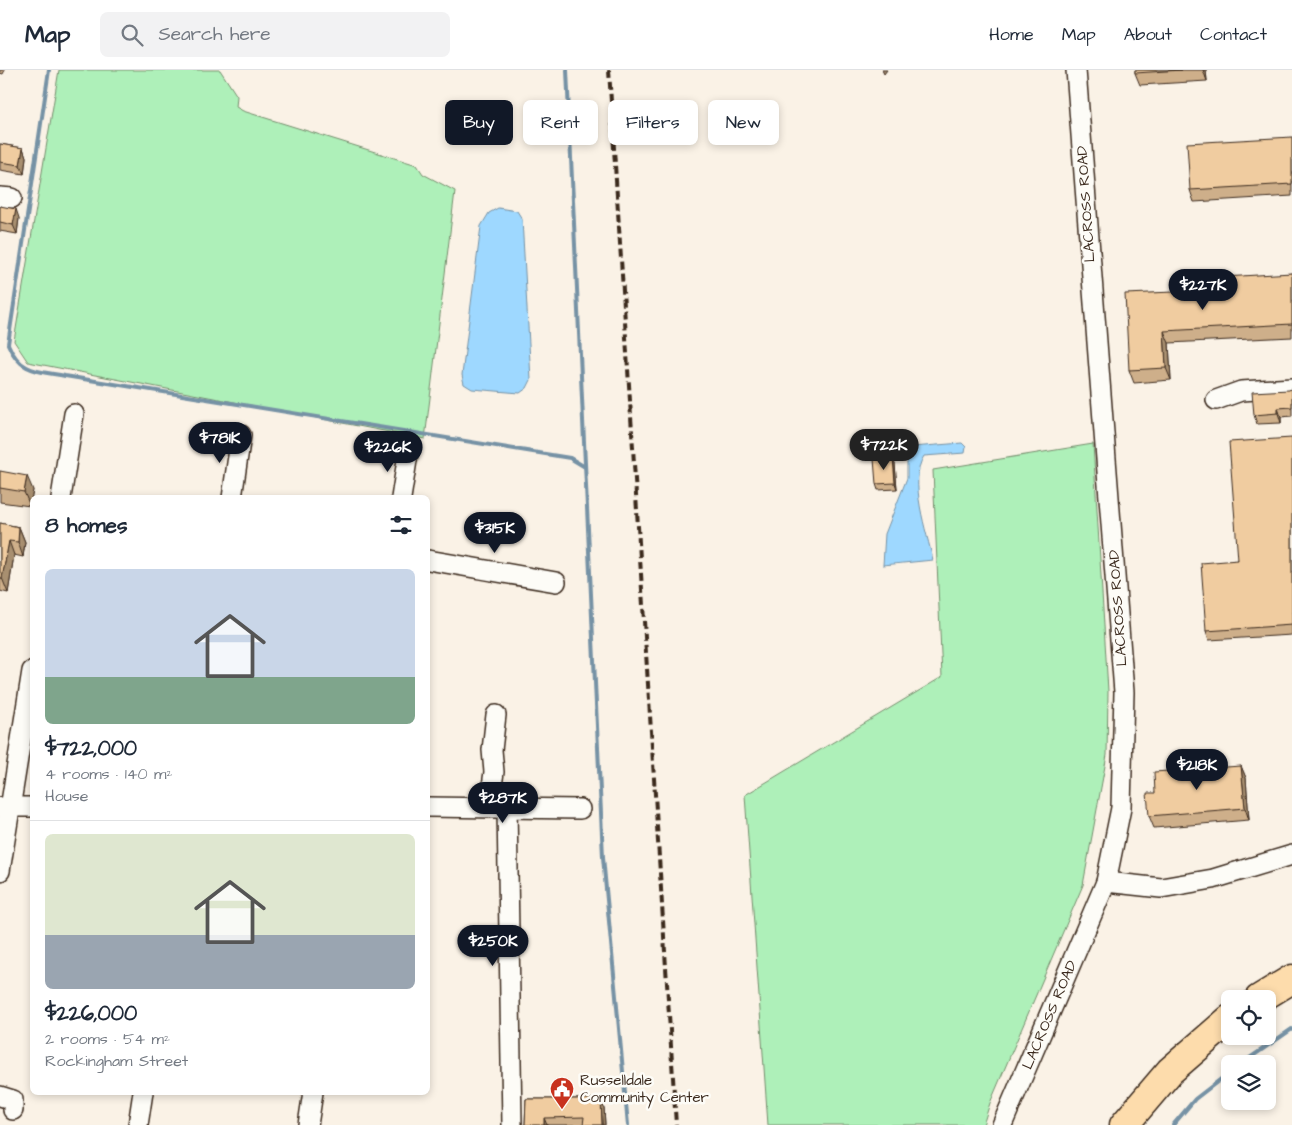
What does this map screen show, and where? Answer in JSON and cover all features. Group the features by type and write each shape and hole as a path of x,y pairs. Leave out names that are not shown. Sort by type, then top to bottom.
{"highway":[{"path":"1274,990 1292,979"},
{"path":"1124,1125 1170,1071 1221,1027"}],"street":[{"name":"LACROSS ROAD","path":"1002,1125 1106,882 1122,808 1124,692 1076,70"},
{"path":"1216,400 1241,391 1292,388"},
{"path":"61,495 74,414"},
{"path":"232,495 241,435"},
{"path":"401,495 408,454"},
{"path":"430,560 556,582"},
{"path":"0,871 5,808 30,680"},
{"path":"496,715 492,750 498,807 512,1125"},
{"path":"430,806 580,809"},
{"path":"5,808 30,807"},
{"path":"1106,882 1161,888 1213,879 1292,855"},
{"path":"138,1125 143,1095"},
{"path":"308,1125 312,1095"},
{"path":"0,1096 13,1100 13,1110"}],"green space":[{"path":"59,70 220,70 237,96 236,107 243,111 417,165 423,174 455,191 425,439 28,362 14,341"},
{"path":"1093,444 1108,691 1107,755 1083,885 990,1103 983,1125 768,1125 745,795 942,677 933,470"}],"water":[{"path":"498,208 517,211 522,219 531,380 527,388 520,393 472,389 464,384 462,375 481,226 489,213"},
{"path":"962,443 966,447 965,453 924,456 920,466 918,492 920,507 933,560 883,565 885,534 907,478 907,453 912,447"}],"building":[{"path":"1135,70 1182,70 1135,73"},
{"path":"1292,137 1292,184 1190,190 1187,143"},
{"path":"0,144 23,148 20,165 0,162"},
{"path":"0,206 16,209 13,225 0,222"},
{"path":"1292,273 1292,324 1164,331 1166,368 1129,370 1125,294 1174,292 1173,280"},
{"path":"1292,388 1292,407 1278,408 1278,413 1254,415 1252,392 1289,390"},
{"path":"1292,438 1292,625 1206,631 1201,563 1238,560 1229,442"},
{"path":"893,458 895,483 876,484 874,459"},
{"path":"0,471 27,476 24,492 0,488"},
{"path":"0,523 19,527 18,542 9,541 2,578 0,578"},
{"path":"1241,766 1245,808 1149,816 1147,793 1155,793 1154,772"},
{"path":"526,1099 601,1099 602,1125 583,1125 584,1117 544,1118 544,1125 525,1125"}],"waterway":[{"path":"49,70 8,344 18,361 24,366 46,373 570,458 585,467"},
{"path":"567,70 603,857 628,1125"},
{"path":"1254,1055 1292,1029"},
{"path":"1173,1125 1195,1099 1221,1079"}],"railway":[{"path":"609,70 676,1125"}],"place":[{"name":"Russelldale Community Center","path":"562,1110"}]}
